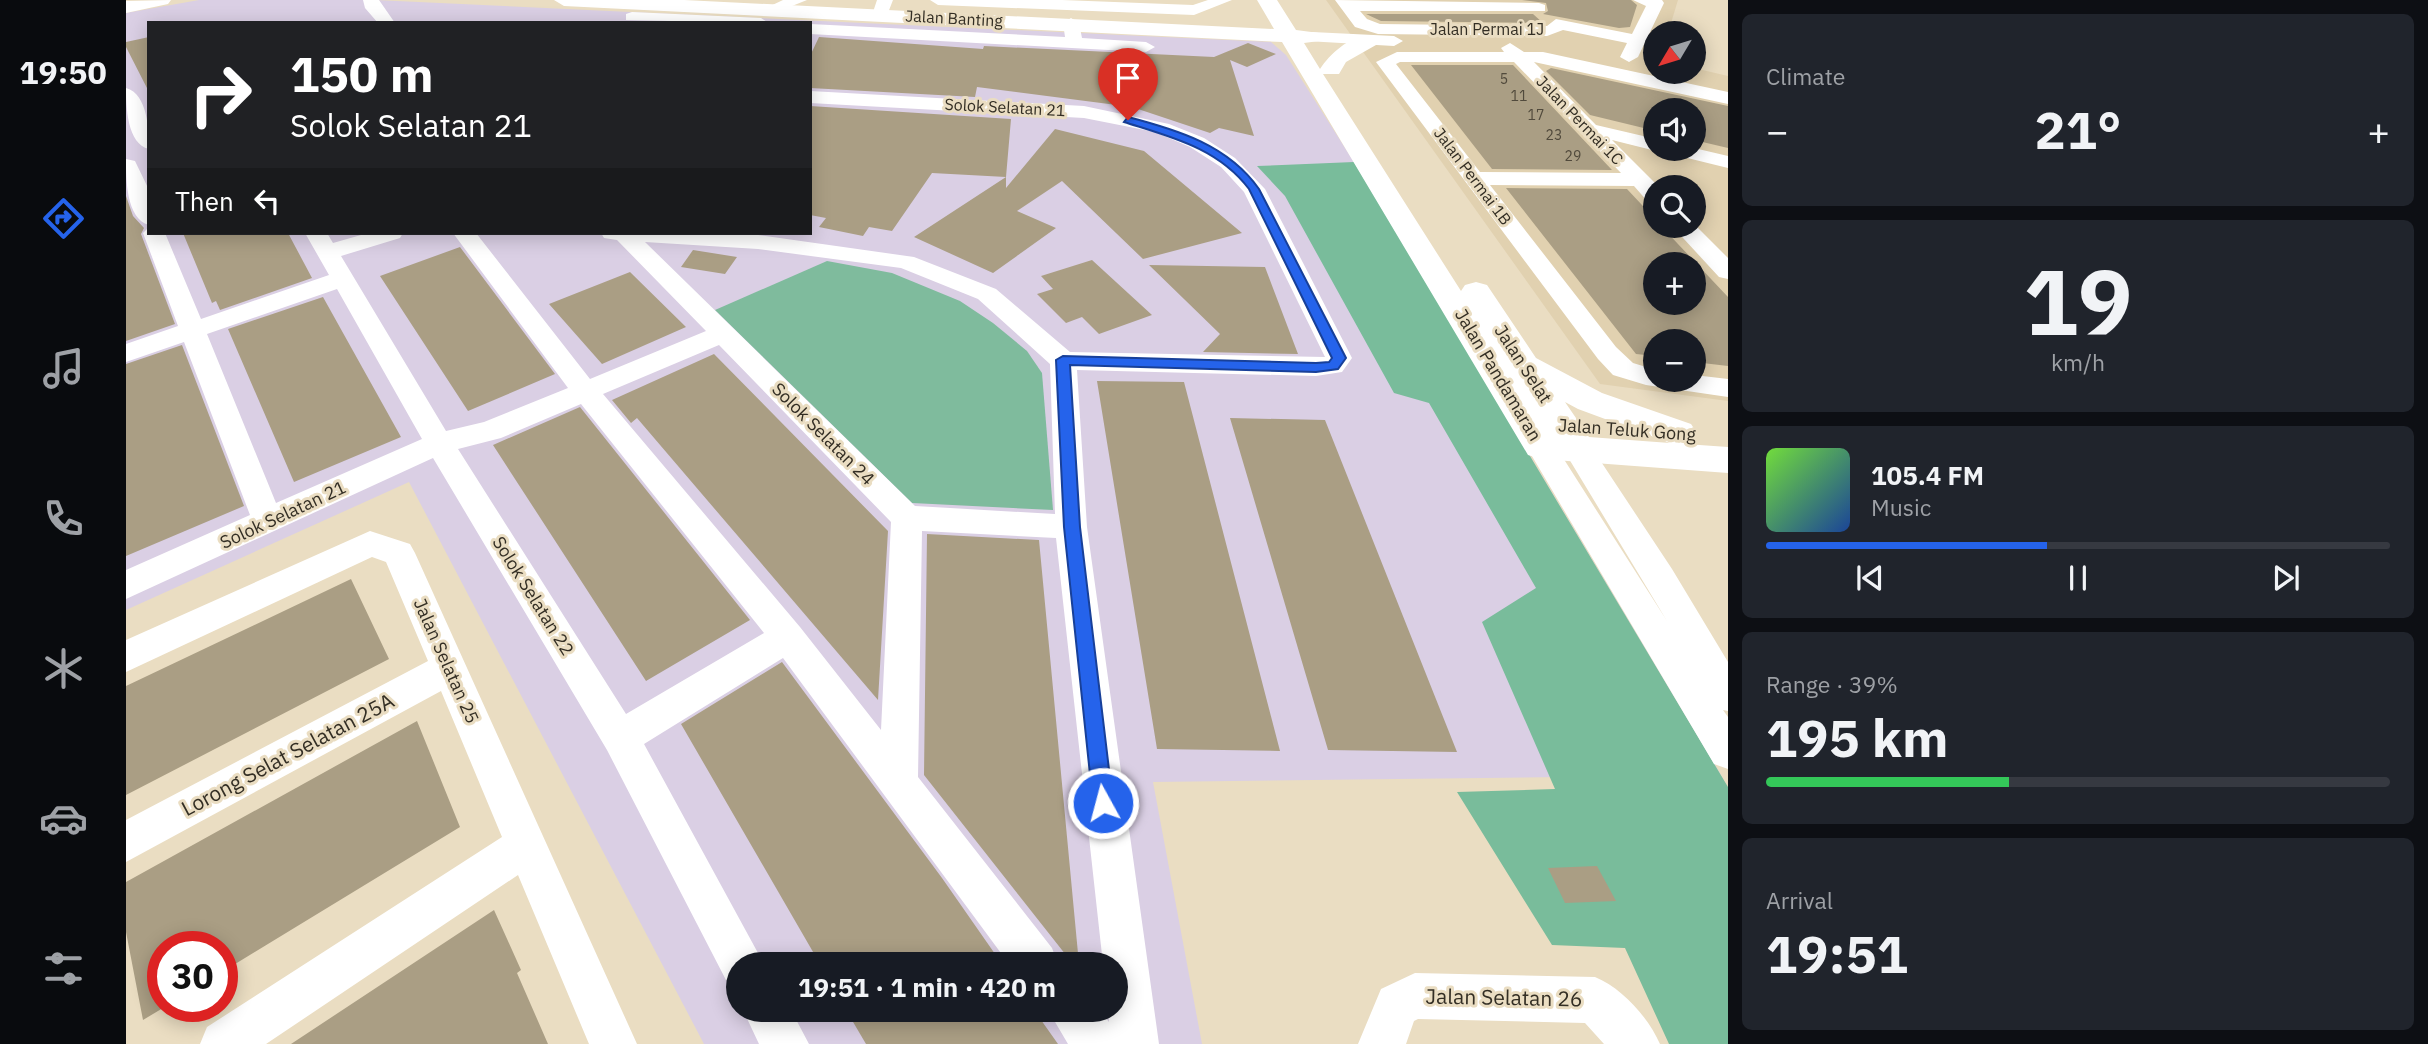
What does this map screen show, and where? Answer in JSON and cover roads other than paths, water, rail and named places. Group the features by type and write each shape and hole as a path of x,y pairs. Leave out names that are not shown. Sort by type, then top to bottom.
{"main road":[{"path":"126,2 135,0"},
{"path":"126,7 161,0"},
{"name":"Jalan Banting","path":"564,0 800,21"},
{"name":"Jalan Pandamaran","path":"1291,0 1296,36"},
{"path":"1215,28 1246,19 1269,2"},
{"name":"Jalan Pandamaran","path":"1269,2 1296,36 1552,436"},
{"name":"Jalan Banting","path":"814,23 883,7 1073,34 1093,24 1107,22 1296,36"},
{"name":"Jalan Banting","path":"1093,24 1108,28 1296,36"},
{"name":"Jalan Selat","path":"1296,36 1331,69 1524,364 1552,436"},
{"path":"1331,69 1338,58 1369,41"},
{"path":"1524,364 1590,401 1679,433"},
{"name":"Jalan Teluk Gong","path":"1552,436 1679,433 1728,436"},
{"name":"Jalan Teluk Gong","path":"1552,436 1728,460"}],"street":[{"path":"371,0 373,8 385,21"},
{"path":"766,16 799,0"},
{"path":"938,0 1048,2 1194,10 1224,0"},
{"path":"1628,61 1638,40 1642,18 1649,1"},
{"path":"1346,3 1539,8 1557,17"},
{"name":"Jalan Permai 1J","path":"1346,3 1361,23 1378,29 1547,31 1555,29 1557,17 1638,40"},
{"path":"632,17 695,13"},
{"path":"814,23 1073,34 1146,47"},
{"path":"1296,36 1511,50 1728,98"},
{"path":"1511,50 1555,46 1643,64"},
{"name":"Jalan Permai 1C","path":"1511,50 1643,184"},
{"name":"Jalan Permai 1B","path":"1511,50 1397,57 1385,62 1607,353 1623,369 1643,375"},
{"path":"1706,78 1728,82"},
{"path":"126,94 147,138"},
{"name":"Solok Selatan 21","path":"812,97 1089,112 1148,124 1193,141 1213,151 1243,174 1254,189 1339,358 1334,366 1316,367 1063,360"},
{"path":"1589,129 1643,142"},
{"path":"1706,157 1728,162"},
{"path":"134,164 147,211"},
{"path":"1475,178 1639,180"},
{"path":"156,235 268,522"},
{"path":"126,353 192,330 329,254 386,235"},
{"path":"466,235 586,391 788,638 1027,952"},
{"name":"Solok Selatan 24","path":"625,235 907,518"},
{"path":"653,235 758,242 906,262 987,295 1063,360 1072,527 1135,1044"},
{"path":"1695,238 1728,272"},
{"name":"Solok Selatan 22","path":"329,254 439,443 620,737 736,952"},
{"name":"Solok Selatan 21","path":"126,584 439,443 491,431 724,333"},
{"name":"Jalan Permai 1B","path":"1706,385 1728,388"},
{"name":"Jalan Selat","path":"1552,436 1660,578 1728,695"},
{"name":"Jalan Pandamaran","path":"1552,436 1728,751"},
{"path":"898,783 907,518 1072,527"},
{"name":"Jalan Selatan 25","path":"126,657 370,544 399,553 613,1044"},
{"path":"620,737 788,638"},
{"name":"Lorong Selat Selatan 25A","path":"126,842 449,668"},
{"path":"224,1044 527,845"},
{"name":"Jalan Selatan 26","path":"1382,1044 1397,1005 1415,996 1595,1000 1636,1044"},
{"path":"773,1022 785,1044"},
{"path":"1080,1022 1097,1044"}]}
